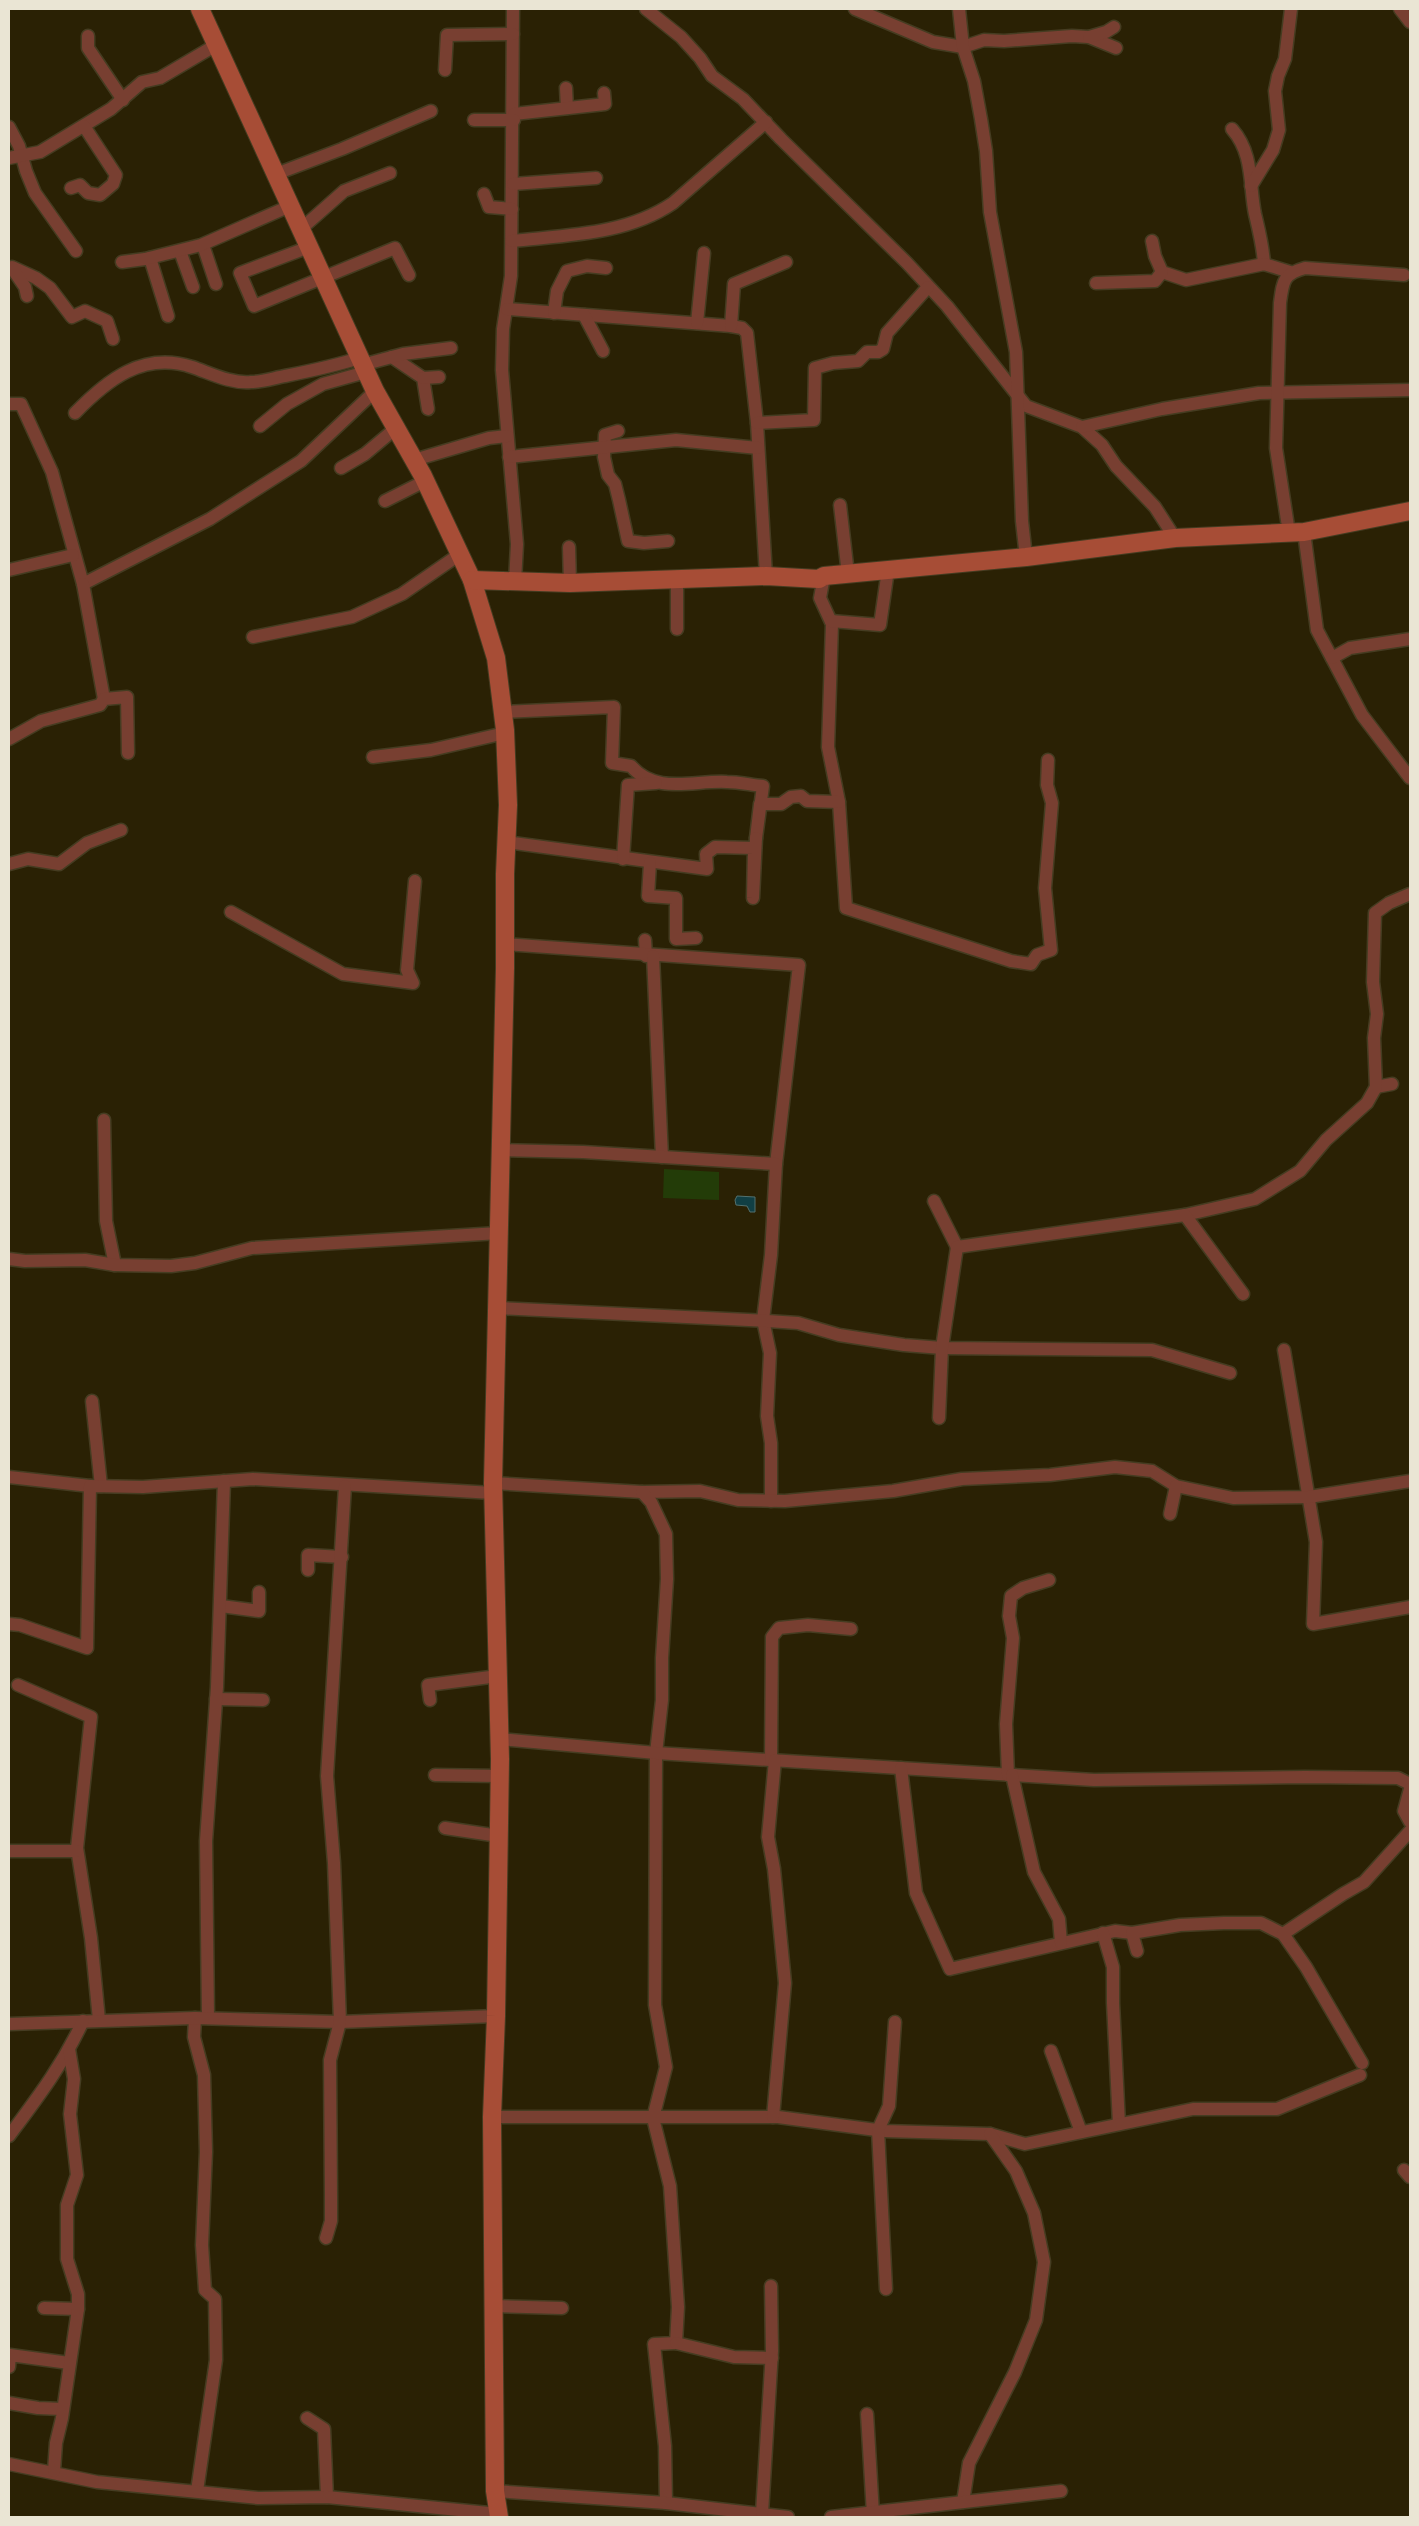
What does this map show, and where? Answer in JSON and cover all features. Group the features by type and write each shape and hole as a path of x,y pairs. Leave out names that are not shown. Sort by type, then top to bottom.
{"main road":[{"path":"200,9 374,391 425,481 472,580 496,658 505,734 508,805 493,1488 500,1739 496,2016 492,2117 495,2491 499,2516"},
{"path":"472,580 570,583 766,576 819,579 824,576 1026,557 1175,538 1297,532 1410,511"}],"street":[{"path":"513,9 512,276 504,329 502,370 516,544 515,582"},
{"path":"855,9 933,42 963,46 984,40 1026,40 1046,36 1089,37 1106,32 1114,27"},
{"path":"959,9 963,46 974,81 981,119 986,151 990,212 1014,338 1019,394 1019,473 1026,557"},
{"path":"1251,186 1272,150 1279,130 1275,91 1278,76 1285,59 1291,9"},
{"path":"1400,9 1410,22"},
{"path":"649,10 680,37 700,58 712,76 743,98 781,139 882,237 928,287 1019,394 1026,406 1082,427 1102,444 1116,466 1155,507 1175,538"},
{"path":"445,70 447,35 513,34"},
{"path":"88,36 88,48 123,100"},
{"path":"1089,37 1116,48"},
{"path":"9,158 40,152 123,100 142,82 160,78 216,45"},
{"path":"566,88 567,108"},
{"path":"474,120 514,117 605,104 604,93"},
{"path":"276,174 342,149 431,111"},
{"path":"512,241 615,229 659,213 766,122"},
{"path":"9,126 23,155 26,171 35,193 76,251"},
{"path":"71,188 80,185 88,193 100,195 113,184 116,175 84,126"},
{"path":"1232,129 1245,151 1250,168 1255,216 1261,232 1264,264"},
{"path":"301,229 344,191 390,173"},
{"path":"513,184 596,178"},
{"path":"484,194 489,207 512,209"},
{"path":"122,262 150,258 203,245 290,206"},
{"path":"1152,241 1155,256 1162,272 1186,280 1264,264 1290,272 1305,268 1404,275"},
{"path":"203,245 216,284"},
{"path":"309,247 240,273 242,283 254,306 395,248 410,275"},
{"path":"180,251 192,287"},
{"path":"697,323 704,253"},
{"path":"150,258 168,316"},
{"path":"731,326 734,284 786,262"},
{"path":"10,265 25,287 27,296"},
{"path":"10,265 36,278 50,288 72,317 85,311 107,321 113,339"},
{"path":"554,313 557,291 567,271 587,266 606,268"},
{"path":"1096,283 1155,281 1162,272"},
{"path":"1290,272 1284,279 1280,303 1276,448 1297,532 1317,630 1362,715 1410,778"},
{"path":"757,423 814,420 815,368 833,363 858,361 867,352 878,352 883,349 888,333 928,287"},
{"path":"507,309 742,328 747,334 749,367 757,423 766,576"},
{"path":"584,315 603,351"},
{"path":"75,413 97,391 119,376 150,362 189,366 222,378 250,383 451,348"},
{"path":"392,357 423,378 439,377"},
{"path":"260,426 287,404 362,365"},
{"path":"423,378 428,409"},
{"path":"1082,427 1162,409 1259,393 1410,390"},
{"path":"83,584 210,519 301,461 374,391"},
{"path":"9,404 21,404 52,472 73,555 83,584 104,699 100,705 41,721 9,739"},
{"path":"341,468 365,454 396,428"},
{"path":"618,431 605,435 603,448 608,475 615,484 628,541 644,543 668,541"},
{"path":"414,460 489,438 507,436"},
{"path":"509,457 676,440 702,440 758,448"},
{"path":"385,501 425,481"},
{"path":"840,504 848,574"},
{"path":"569,547 570,583"},
{"path":"252,637 352,617 402,594 419,580 460,554"},
{"path":"9,570 73,555"},
{"path":"831,621 880,625 888,570"},
{"path":"824,576 820,598 831,621 828,747 839,802 846,908 1011,961 1031,964 1037,955 1051,950 1045,888 1052,803 1047,785 1048,760"},
{"path":"677,579 677,628"},
{"path":"1332,658 1350,648 1410,639"},
{"path":"104,699 127,697 128,753"},
{"path":"502,712 614,707 612,763 631,766 639,775 658,783"},
{"path":"373,757 431,750 505,734"},
{"path":"623,859 628,785 658,783 688,785 726,782 763,786 756,838"},
{"path":"506,842 707,870 706,854 715,847 754,848 753,898 760,804 781,804 792,797 801,796 807,801 839,802"},
{"path":"9,864 28,859 59,864 87,843 120,830"},
{"path":"650,863 648,896 676,898 676,940 696,938"},
{"path":"231,912 343,974 413,983 407,970 415,881"},
{"path":"957,1247 1185,1215 1255,1199 1300,1171 1326,1140 1367,1103 1376,1087 1374,1038 1377,1014 1372,982 1375,914 1389,903 1410,894"},
{"path":"645,940 650,956 662,1157"},
{"path":"505,944 650,956 799,965 776,1164 771,1255 763,1320 770,1354 767,1416 771,1443 771,1501"},
{"path":"1376,1087 1392,1084"},
{"path":"104,1120 106,1221 115,1265"},
{"path":"501,1150 583,1152 776,1164"},
{"path":"934,1201 957,1247 942,1348 939,1418"},
{"path":"1185,1215 1243,1294"},
{"path":"9,1259 25,1261 85,1260 115,1265 172,1266 195,1263 252,1248 499,1233"},
{"path":"497,1308 763,1320 798,1324 839,1335 904,1345 942,1348 1152,1350 1230,1373"},
{"path":"1284,1350 1316,1542 1314,1624 1410,1607"},
{"path":"9,1624 20,1625 87,1648 96,1486 92,1401"},
{"path":"9,1477 96,1486 143,1487 253,1479 345,1486 642,1492 700,1491 738,1500 771,1501 843,1497 962,1479 1050,1475 1114,1467 1152,1471 1176,1486 1233,1498 1308,1497 1410,1480"},
{"path":"197,2491 216,2360 215,2299 205,2290 202,2245 206,2152 204,2075 194,2037 202,2018 206,1841 221,1606 224,1481"},
{"path":"326,2238 331,2221 332,2196 330,2060 340,2022 334,1862 327,1776 345,1486"},
{"path":"1170,1514 1176,1486"},
{"path":"642,1492 651,1502 666,1534 667,1579 662,1658 662,1700 656,1753 655,2005 666,2067 653,2118 670,2186 678,2307 676,2343"},
{"path":"308,1570 308,1555 342,1556"},
{"path":"1049,1580 1022,1588 1010,1596 1009,1616 1013,1638 1006,1724 1010,1775 1034,1872 1059,1919 1061,1942"},
{"path":"221,1606 259,1611 259,1592"},
{"path":"773,2117 785,1983 774,1869 768,1836 773,1760 772,1637 779,1628 808,1625 852,1629"},
{"path":"430,1700 428,1685 498,1676"},
{"path":"18,1685 91,1717 77,1851 91,1938 99,2020"},
{"path":"216,1699 263,1700"},
{"path":"500,1739 656,1753 1094,1780 1305,1776 1398,1778 1410,1784"},
{"path":"492,2117 773,2117 878,2130 990,2134 1025,2144 1193,2109 1277,2109 1361,2069 1306,1967 1283,1934 1261,1923 1180,1925 1132,1934 1115,1931 950,1969 916,1893 902,1768"},
{"path":"435,1775 499,1776"},
{"path":"1410,1789 1404,1811 1410,1822"},
{"path":"445,1828 499,1836"},
{"path":"1283,1934 1364,1882 1410,1831"},
{"path":"9,1850 77,1851"},
{"path":"1103,1933 1114,1967 1113,2004 1119,2124"},
{"path":"1132,1934 1137,1952"},
{"path":"9,2024 202,2018 340,2022 496,2016"},
{"path":"9,2136 38,2100 69,2050 83,2021"},
{"path":"886,2289 878,2130 889,2106 895,2022"},
{"path":"54,2471 56,2443 78,2309 78,2294 68,2259 68,2205 77,2175 70,2114 74,2079 69,2050"},
{"path":"1051,2051 1081,2132"},
{"path":"963,2502 969,2464 1015,2372 1036,2320 1044,2262 1030,2205 1016,2171 990,2134"},
{"path":"762,2513 772,2358 771,2286"},
{"path":"494,2306 562,2308"},
{"path":"44,2308 78,2309"},
{"path":"666,2503 665,2446 654,2344 676,2343 694,2346 711,2353 734,2357 772,2358"},
{"path":"9,2366 10,2355 69,2363"},
{"path":"9,2403 38,2408 62,2408"},
{"path":"867,2414 873,2514"},
{"path":"307,2418 324,2429 327,2497"},
{"path":"9,2464 54,2471 97,2482 277,2499 327,2497 499,2516"},
{"path":"495,2491 666,2503 788,2517"},
{"path":"831,2517 873,2514 1061,2491"}],"green space":[{"path":"664,1169 719,1172 719,1200 663,1198"}],"water":[{"path":"737,1196 755,1197 755,1212 750,1212 747,1206 736,1205 735,1200"}]}
